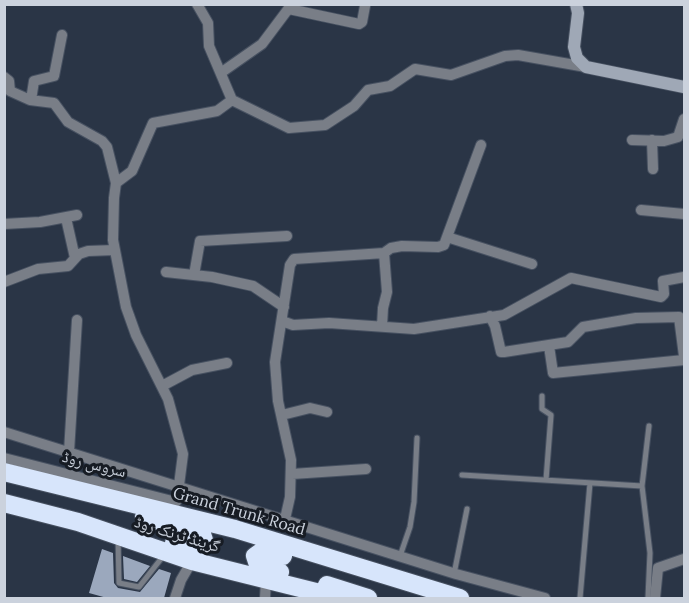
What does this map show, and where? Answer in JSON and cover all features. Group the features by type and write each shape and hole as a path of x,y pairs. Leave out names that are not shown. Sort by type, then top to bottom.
{"highway":[{"name":"Grand Trunk Road","path":"4,472 82,490 174,507 454,597"},
{"path":"78,522 115,527 196,549 203,547 202,534 115,510 82,490"},
{"name":"گرینڈ ٹرنک روڈ","path":"4,503 78,522 192,561 266,580 294,591 340,598"},
{"path":"368,598 258,565 255,556 262,551 363,577 406,583"}],"street":[{"path":"197,4 208,23 209,46 232,100 289,128 325,125 354,106 368,90 390,86 415,69 452,75 505,56 518,55 684,87"},
{"path":"576,4 574,47 577,58 586,67"},
{"path":"222,72 262,44 290,7 359,24 362,22 365,6"},
{"path":"31,100 34,81 54,76 62,34"},
{"path":"4,77 9,81 10,91 31,100 54,103 68,123 102,141 107,147 116,183 115,250 126,307 136,335 168,399 183,454 174,507"},
{"path":"116,183 132,171 153,123 218,111 232,100"},
{"path":"632,140 678,137 684,118"},
{"path":"652,140 653,170"},
{"path":"285,519 292,474 274,380 289,271 294,259 384,253 391,248 402,246 438,247 444,244 481,145"},
{"path":"641,210 684,214"},
{"path":"4,224 72,216 75,258"},
{"path":"194,274 200,241 287,236"},
{"path":"447,237 532,264"},
{"path":"5,280 39,269 68,266 75,258 88,251 115,250"},
{"path":"382,327 382,308 387,292 384,253"},
{"path":"166,272 194,274 252,286 284,307"},
{"path":"282,321 303,326 329,323 414,329 504,315 571,278 661,297 664,294 663,281 684,278"},
{"path":"490,316 495,326 501,352 549,346 572,340 583,327 636,318 679,317 684,358 553,373 549,346"},
{"path":"69,452 77,320"},
{"path":"162,386 192,370 227,363"},
{"path":"282,415 310,408 327,412"},
{"path":"4,432 455,574 545,598"},
{"name":"سروس روڈ","path":"4,458 174,507"},
{"path":"292,474 366,469"},
{"path":"655,598 658,568 684,559"},
{"path":"175,598 181,580 192,561"},
{"path":"454,597 455,574"},
{"path":"265,598 266,580"}],"lane":[{"path":"542,396 542,409 551,415 546,480"},
{"path":"648,598 650,553 642,486 649,426"},
{"path":"399,556 410,527 414,502 417,438"},
{"path":"462,475 642,486"},
{"path":"580,598 590,483"},
{"path":"455,574 467,509"},
{"path":"118,537 118,584 140,587 167,551"}],"building":[{"path":"102,549 113,553 114,583 118,588 140,592 159,569 171,573 164,598 107,598 89,593"},
{"path":"123,556 150,566 137,582 124,579"}]}
